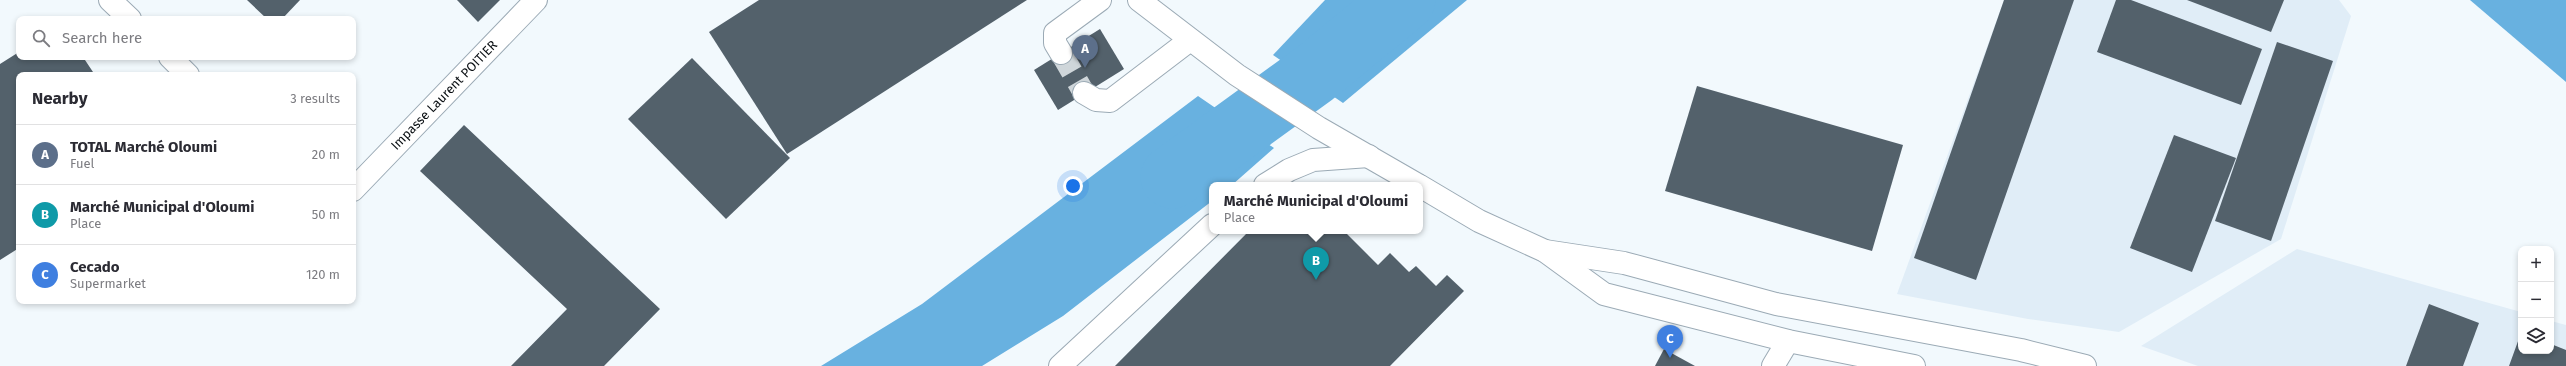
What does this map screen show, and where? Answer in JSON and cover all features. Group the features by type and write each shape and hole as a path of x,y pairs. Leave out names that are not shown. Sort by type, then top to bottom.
{"main road":[{"path":"110,0 127,16"},
{"name":"Impasse Laurent POITIER","path":"356,187 536,0"},
{"path":"1061,53 1055,43 1055,34 1100,0"},
{"path":"1139,0 1237,75 1319,128 1412,182"},
{"path":"1084,92 1096,100 1110,101 1190,40"},
{"path":"173,60 185,72"},
{"path":"1270,182 1289,170 1313,160 1369,156"},
{"path":"356,165 375,167"},
{"path":"1423,188 1479,221 1545,251 1604,294 1788,341 1914,366"},
{"path":"1060,366 1209,228"},
{"path":"1545,251 1624,263 1776,304 2021,350 2085,366"},
{"path":"1773,366 1788,341"}],"shaded area":[{"path":"2004,0 2339,0 2351,16 2281,239 2119,332 2028,319 1897,294"},
{"path":"2297,249 2518,311 2518,354 2554,354 2554,322 2566,325 2566,366 2198,366 2141,346"}],"water":[{"path":"1325,0 1467,0 1343,103 1273,55"},
{"path":"2470,0 2566,0 2566,82"},
{"path":"1198,96 1274,148 1235,182 1209,182 1209,203 1063,316 982,366 821,366 922,304"}],"building":[{"path":"247,0 300,0 285,16 264,16"},
{"path":"457,0 500,0 478,22"},
{"path":"759,0 1027,0 787,154 709,32"},
{"path":"2004,0 2074,0 1976,280 1914,258"},
{"path":"2116,0 2131,0 2262,49 2241,105 2097,52"},
{"path":"2187,0 2284,0 2271,32"},
{"path":"1100,29 1124,69 1058,110 1034,70"},
{"path":"2277,42 2333,61 2271,241 2215,221"},
{"path":"16,54 16,60 85,60 93,72 16,72 16,250 0,260 0,64"},
{"path":"692,58 790,158 726,219 628,119"},
{"path":"1697,86 1903,145 1872,251 1665,191"},
{"path":"464,125 660,309 604,366 511,366 567,309 420,171"},
{"path":"2174,135 2236,158 2192,272 2130,248"},
{"path":"1246,234 1347,234 1378,265 1390,253 1409,272 1416,266 1436,286 1447,275 1464,291 1390,366 1115,366"},
{"path":"2429,304 2479,323 2463,366 2406,366"},
{"path":"2518,341 2518,354 2554,354 2554,345 2566,350 2566,366 2509,366"},
{"path":"1664,349 1695,366 1655,366"}],"waterway":[{"path":"1172,177 1314,74 1404,0"}],"tunnel":[{"path":"1061,53 1084,93"}],"place":[{"name":"TOTAL Marché Oloumi","path":"1085,68"},
{"name":"Marché Municipal d'Oloumi","path":"1316,280"},
{"name":"Cecado","path":"1670,358"}]}
